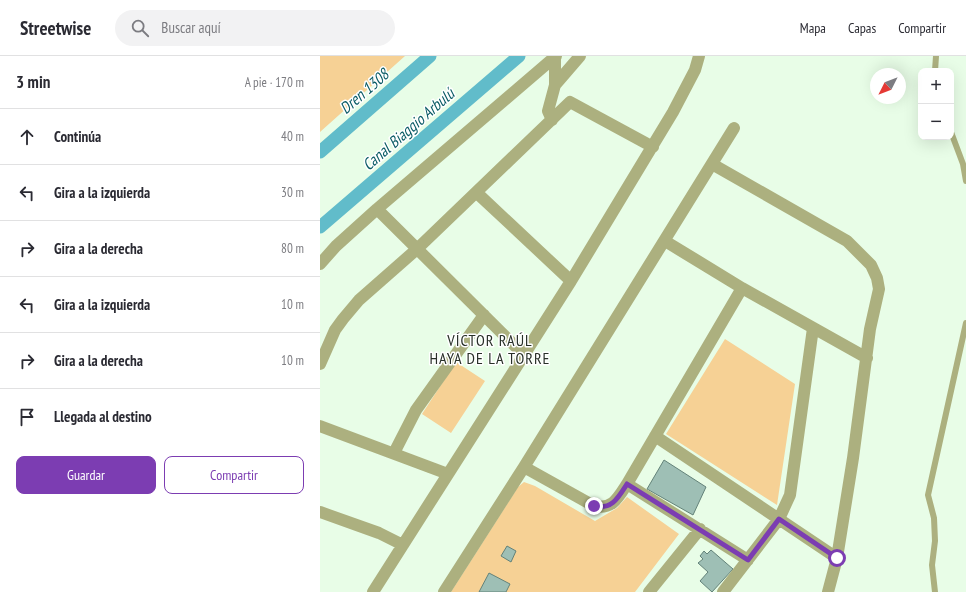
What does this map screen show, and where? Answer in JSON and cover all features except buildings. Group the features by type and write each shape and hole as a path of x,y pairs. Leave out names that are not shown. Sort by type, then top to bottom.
{"street":[{"path":"552,120 548,111 555,84 555,56"},
{"path":"320,264 336,246 377,209 555,56"},
{"path":"555,84 580,56"},
{"path":"373,592 571,281 653,147 695,70 699,56"},
{"path":"320,364 328,344 342,319 367,293 418,249 477,193 570,102 653,147"},
{"path":"444,592 524,467 734,128"},
{"path":"712,164 847,241 871,265 879,289 867,358 837,558 828,592"},
{"path":"477,193 571,281"},
{"path":"377,209 524,355"},
{"path":"665,241 742,288 867,358"},
{"path":"524,467 594,506 600,508 614,504 742,288"},
{"path":"394,453 416,410 484,315"},
{"path":"723,592 779,519 790,495 813,328"},
{"path":"320,426 448,474"},
{"path":"655,436 837,558"},
{"path":"627,484 748,560"},
{"path":"320,512 379,533 403,545"},
{"path":"650,592 700,529"}],"lane":[{"path":"935,68 936,56"},
{"path":"954,140 963,164 966,181"},
{"path":"935,592 932,565 934,518 928,494 966,323"}],"shaded area":[{"path":"320,56 405,56 320,132"},
{"path":"725,339 795,384 777,505 666,434"},
{"path":"456,362 485,381 451,433 422,414"},
{"path":"524,482 535,486 595,521 617,508 627,497 679,534 635,592 451,592 518,487"}],"waterway":[{"name":"Dren 1308","path":"320,152 430,56"},
{"name":"Canal Biaggio Arbulú","path":"320,227 519,56"}],"district":[{"name":"VÍCTOR RAÚL HAYA DE LA TORRE","path":"490,349"}],"route":[{"path":"594,506 600,508 614,504 627,484 748,560 779,519 837,558"}]}
